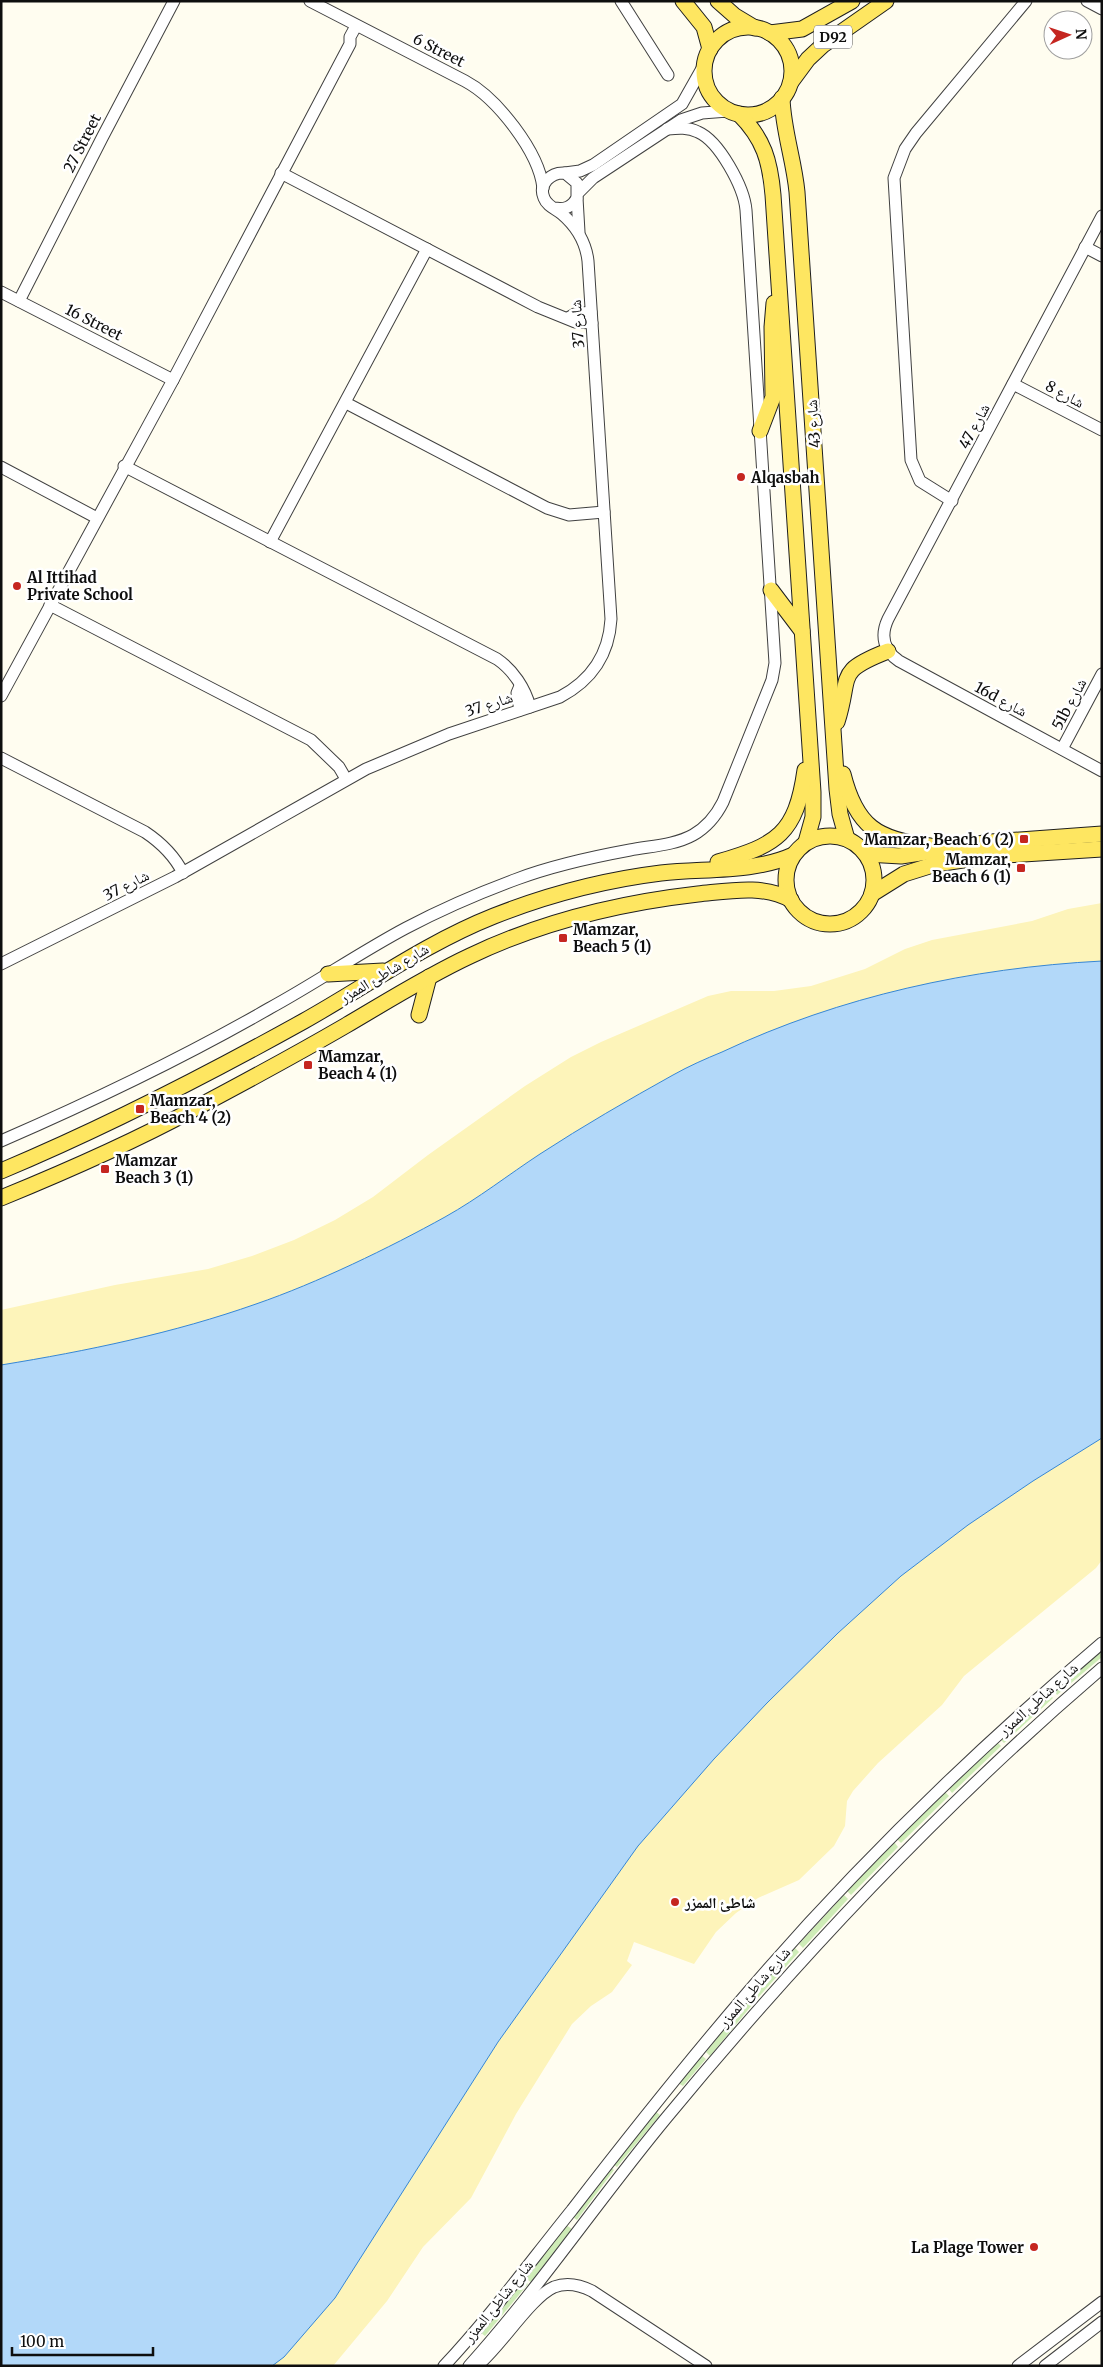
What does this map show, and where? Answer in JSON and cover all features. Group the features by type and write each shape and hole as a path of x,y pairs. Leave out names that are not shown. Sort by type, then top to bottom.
{"main road":[{"path":"683,1 704,27 710,50"},
{"path":"718,1 735,16 778,39 789,55 791,65 790,84 782,98 772,108 760,114 734,112 714,99 709,92 704,65 710,50 724,34 740,28 755,28"},
{"name":"D92","path":"770,34 802,29 852,1"},
{"name":"D92","path":"790,84 808,59 822,44 886,1"},
{"name":"شارع 43","path":"782,98 784,120 798,192 833,735 838,801 847,839"},
{"name":"شارع 43","path":"734,112 760,140 769,166 780,277 813,818 806,842"},
{"path":"760,430 773,397 772,318 775,292 780,277"},
{"path":"771,590 802,631"},
{"path":"888,651 862,661 848,675 844,684 840,712 833,735 851,802 867,824 882,835 898,842 946,848"},
{"path":"687,870 755,851 781,833 791,820 798,805 809,736"},
{"path":"866,854 901,856 1010,840 1102,834"},
{"path":"826,836 847,839 866,854 874,872 872,894 861,912 853,918 833,924 813,920 797,908 791,900 787,884 787,874 794,855 806,842 826,836"},
{"path":"872,894 904,874 936,864 990,856 1102,849"},
{"name":"شارع شاطئ الممزر","path":"1,1171 92,1132 180,1088 333,1004 384,971 441,940 528,904 602,883 687,870 760,865 794,855"},
{"name":"شارع شاطئ الممزر","path":"1,1198 110,1151 192,1111 274,1067 429,977 503,942 546,926 608,909 662,899 730,891 766,890 791,900"},
{"path":"328,974 384,971"},
{"path":"419,1015 429,977"}],"street":[{"name":"27 Street","path":"19,301 174,1"},
{"name":"6 Street","path":"310,1 477,87 497,105 531,154"},
{"path":"621,1 668,74"},
{"path":"952,501 920,481 911,460 894,178 903,154 916,133 1026,1"},
{"path":"1087,1 1102,9"},
{"path":"1,696 172,380 350,44 350,37 360,28"},
{"path":"543,188 550,176 580,171 593,165 673,111 689,95 704,65"},
{"path":"531,154 539,170 544,198 554,208 565,209 570,206 594,178 667,129 691,116 734,112"},
{"path":"1,1141 167,1064 271,1008 406,928 488,890 576,861 684,839 705,826 715,816 723,802 772,680 774,663 771,590 744,195 738,181 710,139 691,129 667,129"},
{"path":"531,154 544,165 574,178 578,195"},
{"path":"281,173 538,307 561,317 568,318 574,314 592,318"},
{"name":"شارع 37","path":"2,962 179,875 342,781 418,745 560,697 584,682 594,672 607,646 611,619 587,253 581,238 577,218 578,195"},
{"name":"شارع 37","path":"554,208 570,221 581,238"},
{"name":"شارع 47","path":"888,651 883,636 884,627 1102,216"},
{"path":"1085,247 1102,256"},
{"path":"270,542 427,250"},
{"name":"16 Street","path":"1,292 172,380"},
{"name":"شارع 8","path":"1014,384 1102,430"},
{"path":"346,403 547,508 569,514 604,512"},
{"path":"124,466 497,659 509,669 525,691 525,708"},
{"path":"1,467 97,518"},
{"path":"50,605 311,740 339,767 342,781"},
{"name":"16d شارع","path":"888,651 899,661 1102,771"},
{"name":"51b شارع","path":"1062,749 1102,674"},
{"path":"1,758 145,832 159,843 170,857 176,861 179,875"},
{"name":"شارع شاطئ الممزر","path":"444,2366 520,2275 651,2109 783,1953 854,1877 943,1787 1026,1708 1102,1644"},
{"name":"شارع شاطئ الممزر","path":"469,2366 529,2295 665,2119 796,1965 956,1800 1038,1722 1102,1668"},
{"path":"476,2366 493,2352 547,2291 564,2284 583,2287 592,2291 706,2366"},
{"path":"1018,2366 1102,2302"},
{"path":"1045,2366 1102,2322"}],"green space":[{"path":"1102,1650 1102,1657 1057,1695 1054,1690"},
{"path":"1049,1694 1053,1698 1004,1743 1000,1739"},
{"path":"997,1742 1001,1746 952,1793 949,1789"},
{"path":"945,1792 949,1796 901,1843 897,1839"},
{"path":"894,1842 898,1847 851,1895 847,1891"},
{"path":"844,1895 848,1899 803,1948 799,1944"},
{"path":"795,1948 799,1952 756,2000 752,1997"},
{"path":"747,2001 752,2005 710,2056 706,2052"},
{"path":"701,2055 706,2059 683,2086 678,2083"},
{"path":"655,2111 660,2115 617,2167 613,2164"},
{"path":"610,2167 614,2170 577,2220 573,2217"},
{"path":"566,2225 572,2229 531,2282 525,2278"},
{"path":"523,2281 528,2284 485,2336 480,2332"}],"sand":[{"path":"1102,903 1102,961 1004,971 955,979 907,989 813,1015 767,1032 679,1072 573,1133 445,1217 377,1253 328,1275 279,1296 194,1324 66,1354 1,1365 1,1310 115,1285 208,1269 252,1256 294,1240 335,1220 373,1197 525,1086 571,1057 601,1042 708,996 731,991 774,991 811,986 865,969 905,949 932,940 1032,921 1068,909"},
{"name":"شاطئ الممزر","path":"1102,1438 1102,1560 1096,1568 964,1676 942,1705 878,1763 853,1791 847,1801 845,1826 834,1846 799,1880 758,1898 736,1913 716,1932 694,1964 634,1942 627,1961 632,1965 612,1992 591,2006 572,2024 516,2114 471,2198 423,2247 387,2301 333,2366 272,2366 284,2357 335,2298 498,2042 638,1846 714,1759 767,1703 838,1633 901,1576 968,1525 1033,1481"}],"water":[{"path":"1102,961 1102,1438 1033,1481 968,1525 901,1576 838,1633 767,1703 714,1759 638,1846 498,2042 335,2298 284,2357 272,2366 1,2366 1,1365 66,1354 194,1324 279,1296 328,1275 377,1253 445,1217 573,1133 679,1072 767,1032 813,1015 860,1000 955,978 1004,970"}],"place":[{"name":"Alqasbah","path":"741,477"},
{"name":"Al Ittihad Private School","path":"17,586"},
{"name":"Mamzar, Beach 6 (2)","path":"1024,839"},
{"name":"Mamzar, Beach 6 (1)","path":"1021,868"},
{"name":"Mamzar, Beach 5 (1)","path":"563,938"},
{"name":"Mamzar, Beach 4 (1)","path":"308,1065"},
{"name":"Mamzar, Beach 4 (2)","path":"140,1109"},
{"name":"Mamzar Beach 3 (1)","path":"105,1169"},
{"name":"شاطئ الممزر","path":"675,1902"},
{"name":"La Plage Tower","path":"1034,2247"}]}
